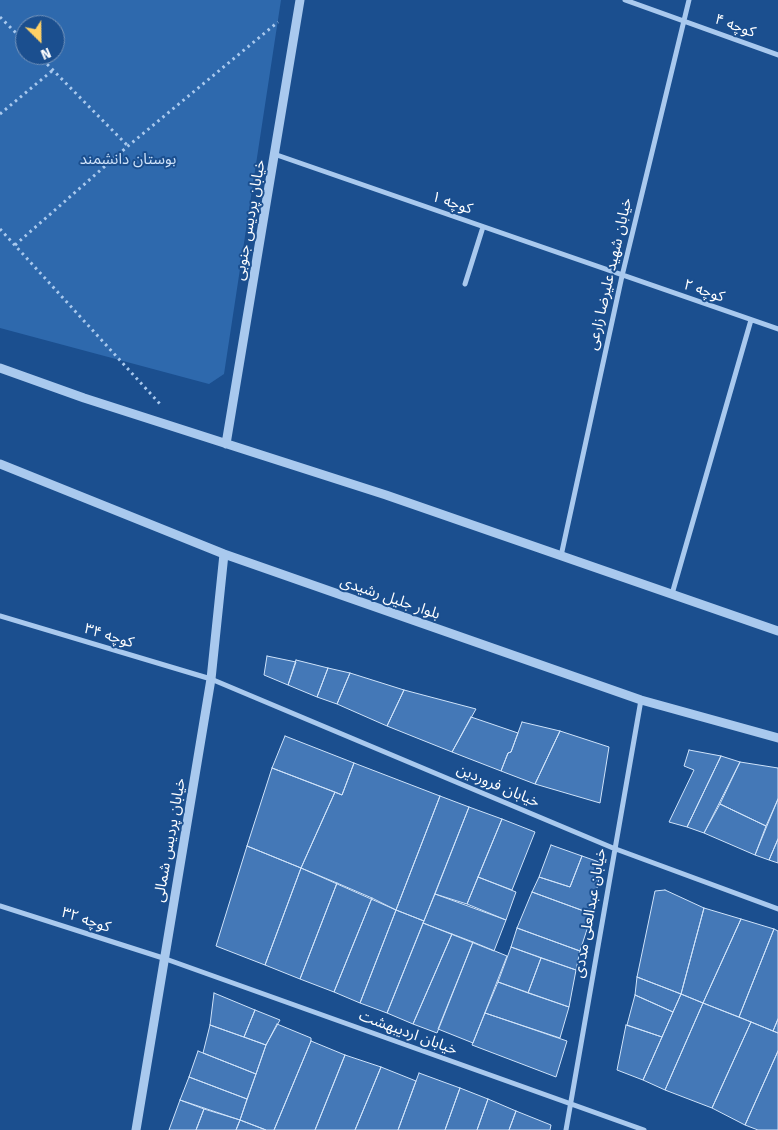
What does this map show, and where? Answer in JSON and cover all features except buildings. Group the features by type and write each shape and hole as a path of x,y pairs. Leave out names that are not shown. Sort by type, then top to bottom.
{"street":[{"name":"کوچه ۴","path":"624,0 778,55"},
{"name":"خیابان شهید علیرضا زارعی","path":"561,556 622,276 690,0"},
{"name":"خیابان پردیس جنوبی","path":"226,444 300,2"},
{"name":"کوچه ۱","path":"274,154 622,276"},
{"path":"465,284 483,227"},
{"name":"کوچه ۲","path":"622,276 778,329"},
{"path":"672,594 751,320"},
{"path":"0,368 84,398 386,495 778,631"},
{"name":"بلوار جلیل رشیدی","path":"0,464 224,554 641,700 778,738"},
{"name":"خیابان پردیس شمالی","path":"136,1130 211,679 224,554"},
{"name":"کوچه ۳۴","path":"0,616 211,679"},
{"name":"خیابان فروردین","path":"211,679 613,848 778,909"},
{"name":"خیابان عبدالعلی مددی","path":"566,1130 613,848 641,700"},
{"name":"کوچه ۳۲","path":"0,906 164,958"},
{"name":"خیابان اردیبهشت","path":"164,958 644,1130"}],"path":[{"path":"15,245 128,146 300,2"},
{"path":"0,17 15,32"},
{"path":"48,65 128,146"},
{"path":"0,114 53,70"},
{"path":"0,229 163,408"}],"green space":[{"name":"بوستان دانشمند","path":"0,0 281,0 224,374 209,384 0,328"}]}
